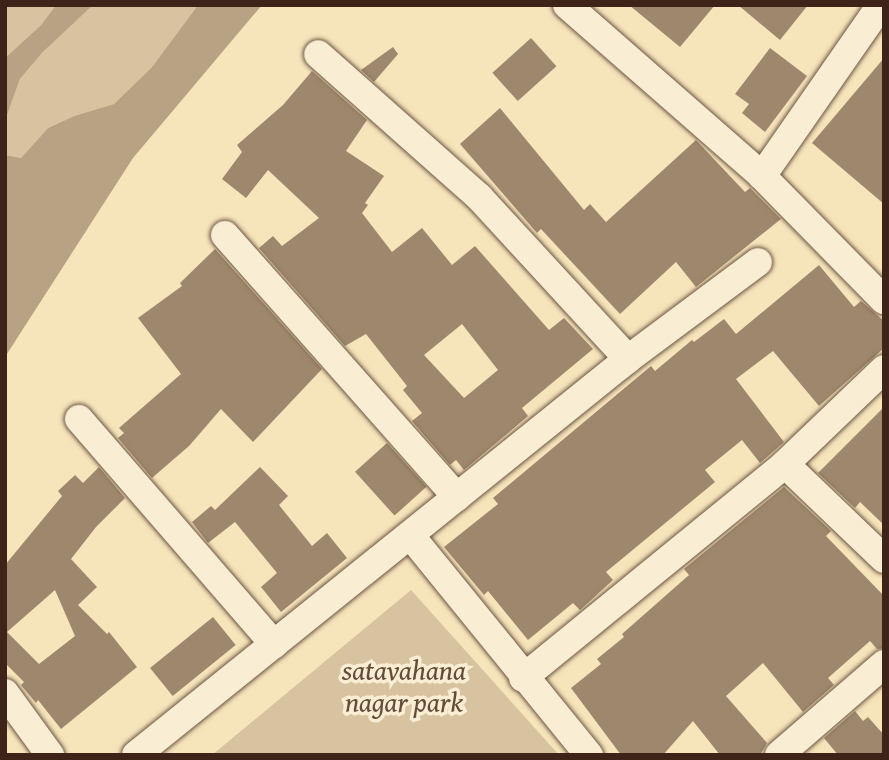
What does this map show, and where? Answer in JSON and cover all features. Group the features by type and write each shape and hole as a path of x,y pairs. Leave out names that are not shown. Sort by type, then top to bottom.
{"street":[{"path":"567,5 762,176 884,300"},
{"path":"762,176 877,10"},
{"path":"318,54 479,197 628,359"},
{"path":"225,235 457,497"},
{"path":"136,755 628,359 758,262"},
{"path":"523,678 785,464 884,369"},
{"path":"79,419 274,644"},
{"path":"785,464 884,559"},
{"path":"410,535 523,678 589,755"},
{"path":"779,755 884,664"},
{"path":"5,693 50,755"}],"green space":[{"path":"5,5 56,5 41,25 5,58"},
{"path":"93,5 198,5 152,67 114,104 74,116 48,128 21,158 5,155 5,121 20,79 42,53"},
{"name":"satavahana nagar park","path":"411,590 559,755 212,755"}],"shaded area":[{"path":"56,5 93,5 42,53 20,79 5,121 5,58 41,25"},
{"path":"198,5 262,5 133,158 5,357 5,155 21,158 48,128 74,116 114,104 152,67"}],"building":[{"path":"629,5 715,5 680,47"},
{"path":"738,5 808,5 780,40"},
{"path":"531,38 556,66 518,101 492,73"},
{"path":"393,47 398,54 374,82 361,70"},
{"path":"770,48 807,76 765,132 742,113 749,104 735,94"},
{"path":"884,58 884,204 812,143"},
{"path":"312,71 367,120 346,151 384,176 365,203 368,205 362,213 392,252 422,228 452,265 475,246 549,330 564,318 593,349 522,408 528,416 464,470 456,460 450,465 412,421 422,413 403,390 407,386 366,334 345,346 259,248 273,236 282,246 319,218 268,170 246,198 222,179 242,152 237,145 283,105","holes":["462,324 498,370 464,398 424,355"]},
{"path":"500,108 584,210 590,204 606,222 696,140 745,192 750,188 781,219 696,287 676,262 620,314 541,229 537,233 460,144"},
{"path":"215,249 322,369 253,442 221,409 189,446 152,478 118,438 124,433 119,428 181,374 138,318 182,286 180,283"},
{"path":"819,265 854,307 861,301 884,321 884,348 819,406 773,351 736,379 784,442 760,463 742,440 705,470 715,482 606,572 613,580 580,610 573,603 528,640 488,591 484,595 444,547 498,504 493,498 651,366 655,371 692,340 694,342 724,319 736,334"},
{"path":"884,407 884,525 860,502 855,508 818,473"},
{"path":"387,443 426,487 395,516 355,472"},
{"path":"99,467 125,498 96,527 71,559 97,587 78,605 107,634 109,632 137,667 61,729 38,700 36,703 21,685 24,682 5,663 5,565 62,496 58,491 75,475 83,483","holes":["55,590 75,636 39,664 7,632"]},
{"path":"260,467 288,496 279,505 312,546 327,533 347,558 281,612 261,587 277,573 235,522 208,543 192,522 211,506 215,510"},
{"path":"784,487 831,531 826,536 884,596 884,648 877,649 870,641 828,678 834,685 803,712 763,663 726,696 767,743 760,755 720,755 693,721 663,755 621,755 571,688 601,664 597,659 624,637 622,634 689,575 684,569"},
{"path":"213,617 236,645 173,696 150,668"},
{"path":"855,711 863,721 868,717 884,735 884,755 838,755 824,738"}]}
